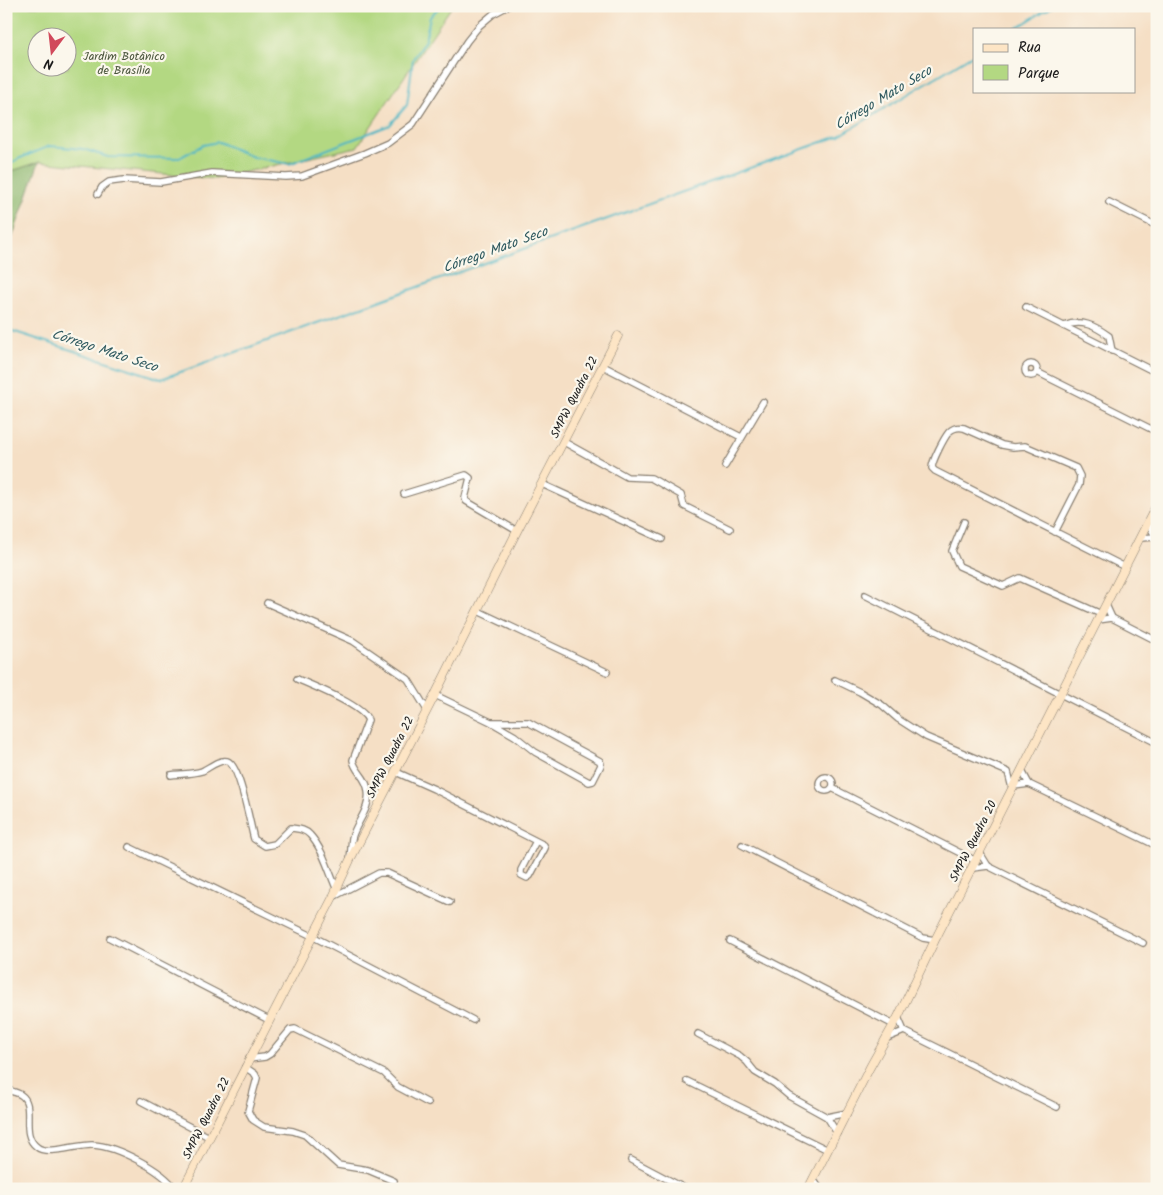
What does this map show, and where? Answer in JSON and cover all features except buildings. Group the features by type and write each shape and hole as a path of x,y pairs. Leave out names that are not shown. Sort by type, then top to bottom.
{"street":[{"path":"98,194 102,186 109,182 124,180 161,182 212,173 286,177 302,176 388,143 413,124 467,41 479,26 493,14 508,6"},
{"path":"1109,202 1157,226"},
{"path":"1026,307 1156,372"},
{"path":"1064,326 1078,322 1098,329 1109,336 1112,351"},
{"name":"SMPW Quadra 22","path":"183,1189 435,696 517,530 618,336"},
{"path":"603,366 741,437"},
{"path":"1037,372 1157,432"},
{"path":"725,466 764,402"},
{"path":"1055,532 1078,485 1080,476 1076,468 1024,446 1002,445 964,428 957,428 949,432 933,462 932,468 935,471 1125,568"},
{"path":"564,442 627,476 651,478 681,495 684,506 730,529"},
{"path":"404,494 466,475 470,478 466,501 517,530"},
{"path":"542,484 662,539"},
{"name":"SMPW Quadra 20","path":"808,1189 896,1021 935,940 1157,504"},
{"path":"964,522 952,551 959,566 1003,586 1020,578 1100,617 1112,618 1157,641"},
{"path":"1140,538 1156,537 1148,522"},
{"path":"865,595 1157,743"},
{"path":"266,603 353,641 408,679 427,710"},
{"path":"1106,605 1112,618"},
{"path":"478,611 606,672"},
{"path":"297,679 349,703 367,716 368,720 353,760 367,781 369,794 367,807 352,837 350,860"},
{"path":"835,680 882,705 898,719 926,737 1008,772 1022,770 1029,784"},
{"path":"435,696 491,722 515,736 535,752 589,782 593,781 601,765 600,761 528,722 491,722"},
{"path":"172,775 200,772 219,762 227,761 234,766 240,781 254,839 266,846 275,844 291,828 301,829 310,834 319,850 335,893 379,873 387,873 450,902"},
{"path":"396,772 434,789 544,845 545,848 542,854 527,878 521,875 521,870 536,841"},
{"path":"1008,772 1013,787 1029,784 1157,846"},
{"path":"832,788 1143,943"},
{"path":"742,845 923,938 935,940"},
{"path":"129,847 312,936 473,1020"},
{"path":"531,850 542,854"},
{"path":"976,861 988,866"},
{"path":"110,938 268,1020"},
{"path":"923,938 930,950"},
{"path":"730,941 896,1021 904,1031 1057,1107"},
{"path":"249,1059 268,1056 290,1030 297,1030 384,1073 398,1088 428,1103"},
{"path":"887,1038 904,1031"},
{"path":"698,1034 740,1056 755,1072 775,1084 789,1096 827,1117 837,1133"},
{"path":"245,1067 255,1074 257,1078 248,1111 253,1120 264,1127 293,1131 304,1135 338,1165 368,1170 394,1181"},
{"path":"687,1081 828,1150"},
{"path":"6,1090 20,1094 26,1100 27,1127 30,1140 38,1148 49,1151 76,1146 93,1145 109,1147 163,1174 176,1189"},
{"path":"140,1101 209,1137"},
{"path":"827,1117 847,1112"},
{"path":"631,1160 686,1189"},
{"path":"813,1179 820,1189"}],"green space":[{"name":"Jardim Botânico de Brasília","path":"6,6 452,6 357,147 215,179 39,162 6,173"},
{"path":"39,162 6,255 6,173"}],"waterway":[{"path":"6,166 50,146 83,149 108,157 179,158 203,145 218,142 253,157 289,164 390,125 407,105 413,59 425,40 430,17 440,6"},
{"name":"Córrego Mato Seco","path":"1017,28 1052,6"},
{"name":"Córrego Mato Seco","path":"6,329 161,379 839,136 973,55"}]}
